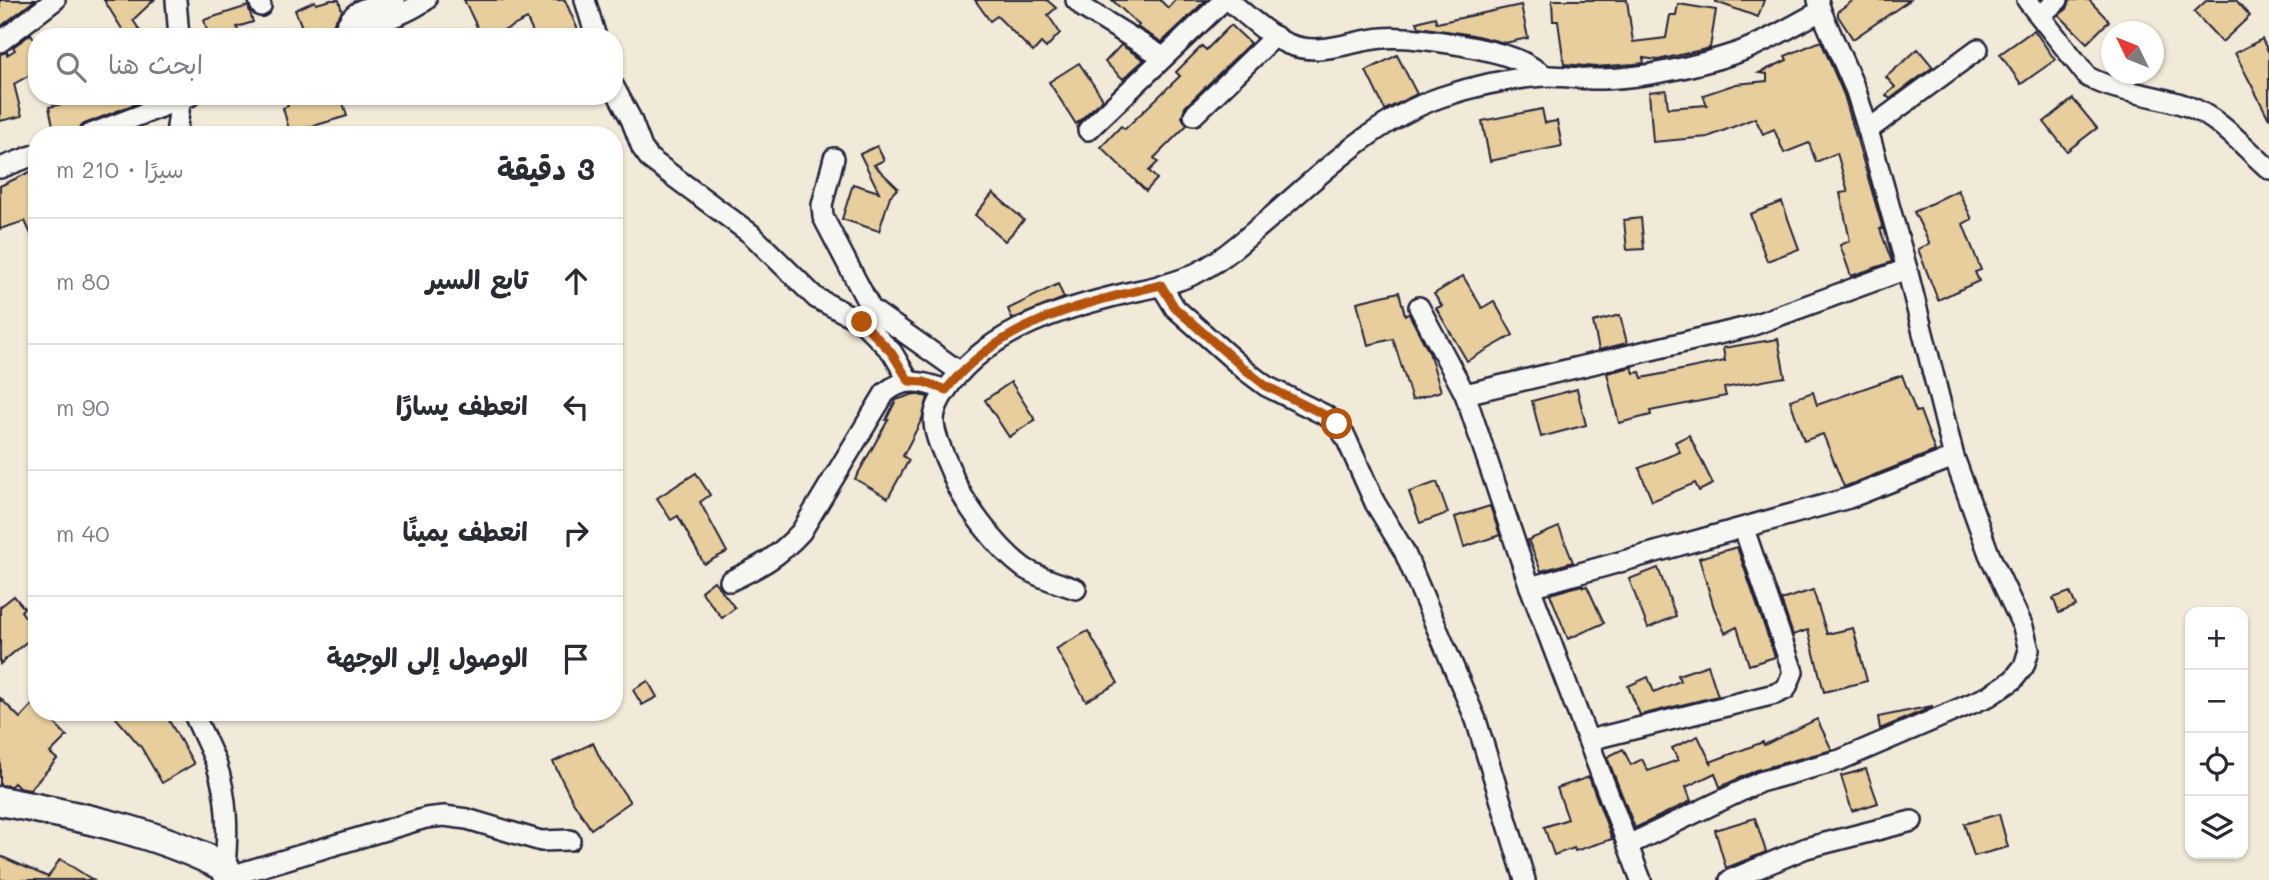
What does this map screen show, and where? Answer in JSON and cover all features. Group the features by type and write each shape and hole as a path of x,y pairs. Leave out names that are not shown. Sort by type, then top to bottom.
{"main road":[{"path":"0,801 95,820 178,845 228,874"}],"street":[{"path":"0,43 55,0"},
{"path":"344,28 358,10 395,0"},
{"path":"362,28 415,8 426,0"},
{"path":"585,0 593,28"},
{"path":"1076,0 1084,8 1163,57"},
{"path":"1088,130 1226,0 1275,36 1294,46 1322,50 1382,38 1447,44 1509,57 1546,76"},
{"path":"2027,0 2088,77 2101,84 2187,106 2204,113 2269,169"},
{"path":"2040,15 2059,0"},
{"path":"174,1 177,28"},
{"path":"1076,589 1031,572 1013,559 990,533 955,483 934,421 937,404 960,372 991,346 1014,331 1080,304 1181,281 1233,250 1366,138 1401,116 1439,98 1487,84 1546,76 1602,79 1693,64 1738,52 1819,6 1856,92 1868,130 1907,269 1954,457 1989,554 2022,627 2029,650 2024,666 2013,680 1989,696 1840,760 1760,782 1628,845"},
{"path":"1194,115 1275,36"},
{"path":"1868,130 1978,49"},
{"path":"623,103 642,148 650,159 751,234 816,298 862,322 891,352 909,381"},
{"path":"111,126 164,105"},
{"path":"178,126 182,105"},
{"path":"0,168 28,157"},
{"path":"834,158 822,205 823,217 862,296 871,309 960,372"},
{"path":"1465,394 1748,327 1907,269"},
{"path":"1161,285 1175,308 1247,371 1266,386 1325,415 1337,424 1346,438 1375,503 1404,551 1476,720 1525,880"},
{"path":"1419,307 1465,394 1530,587 1641,880"},
{"path":"730,581 769,562 801,532 892,387 909,381 924,382 946,390"},
{"path":"1530,587 1849,498 1954,457"},
{"path":"1589,740 1786,689 1793,672 1782,633 1744,529"},
{"path":"197,721 216,764 226,803 228,874 397,824 444,816 467,818 541,841 570,840"},
{"path":"1730,880 1806,848 1912,821"}],"building":[{"path":"0,0 35,0 0,27"},
{"path":"104,0 154,0 133,20 138,28 121,28"},
{"path":"339,0 342,11 327,28 302,28 295,10 315,1 316,4"},
{"path":"464,0 565,0 577,28 531,28 527,19 509,28 478,28"},
{"path":"975,0 1047,0 1056,8 1048,15 1060,33 1046,48 1041,43 1033,52 997,16 990,21"},
{"path":"1112,0 1160,0 1168,8 1175,0 1206,0 1162,42 1137,27 1139,25"},
{"path":"1552,0 1627,0 1633,42 1666,38 1670,15 1676,15 1678,4 1716,10 1710,48 1658,60 1643,58 1644,63 1595,67 1564,64 1558,21 1553,21"},
{"path":"1716,0 1764,0 1758,17"},
{"path":"1854,0 1910,0 1853,39 1838,16 1838,11"},
{"path":"2070,0 2089,0 2109,21 2101,21 2101,29 2087,43 2059,15 2067,9"},
{"path":"2207,0 2236,0 2250,16 2222,42 2194,12"},
{"path":"1521,5 1528,38 1505,43 1419,27 1417,22 1435,17 1437,23"},
{"path":"248,6 253,22 237,28 206,28 204,20"},
{"path":"1231,25 1250,43 1185,107 1182,117 1187,125 1154,158 1158,162 1149,171 1157,179 1146,191 1101,147 1121,126 1125,129 1180,76 1176,72 1202,46 1206,50"},
{"path":"2034,30 2055,60 2021,84 2000,54"},
{"path":"28,36 28,76 14,84 22,116 0,121 0,54 7,52 7,55 15,50 13,47"},
{"path":"2262,39 2269,53 2269,119 2235,53"},
{"path":"1821,41 1844,95 1883,229 1880,229 1892,262 1851,276 1840,245 1850,241 1840,193 1848,192 1837,153 1816,162 1809,143 1784,153 1774,129 1763,134 1755,118 1708,137 1653,142 1649,92 1666,90 1668,108 1707,105 1703,95 1736,84 1767,81 1767,74 1759,73 1787,60 1785,56"},
{"path":"1121,45 1144,60 1123,79 1105,62"},
{"path":"1918,49 1933,67 1890,99 1886,95 1895,87 1886,77"},
{"path":"1397,55 1417,94 1385,110 1366,71"},
{"path":"1079,63 1103,99 1076,124 1049,82"},
{"path":"2073,99 2097,128 2067,151 2044,122"},
{"path":"132,105 82,126 53,126 49,107"},
{"path":"344,105 347,116 313,126 288,126 283,108"},
{"path":"1542,109 1545,123 1557,121 1562,146 1490,161 1482,121"},
{"path":"877,146 884,160 874,165 898,188 890,196 879,231 842,219 853,184 879,192 860,154"},
{"path":"28,173 28,228 25,221 0,229 0,186"},
{"path":"1958,190 1972,219 1963,224 1981,270 1975,272 1979,281 1938,300 1918,249 1930,244 1914,212"},
{"path":"993,193 1024,220 1005,241 975,215"},
{"path":"1782,202 1799,249 1767,261 1750,214"},
{"path":"1641,218 1644,249 1627,250 1624,220"},
{"path":"1463,276 1482,308 1494,301 1513,335 1467,361 1436,308 1442,306 1434,294"},
{"path":"1058,284 1064,298 1012,319 1008,309"},
{"path":"1399,292 1405,315 1409,314 1429,352 1441,391 1412,400 1393,339 1368,345 1357,302"},
{"path":"1620,315 1627,343 1599,350 1593,322"},
{"path":"1778,339 1785,377 1724,388 1726,396 1650,411 1651,415 1619,423 1607,373 1632,367 1634,373 1640,372 1642,378 1725,361 1723,348"},
{"path":"1902,375 1916,412 1920,411 1935,451 1844,487 1823,434 1804,441 1790,400 1813,392 1817,405"},
{"path":"1011,382 1035,420 1009,437 985,400"},
{"path":"1577,389 1586,425 1541,437 1532,401"},
{"path":"914,394 928,397 922,419 903,456 909,460 888,498 855,479 888,420 896,400"},
{"path":"1689,435 1713,484 1699,491 1695,483 1652,501 1639,468 1680,452 1675,442"},
{"path":"696,473 710,495 700,502 727,552 704,564 678,516 671,520 657,498"},
{"path":"1437,482 1448,513 1420,523 1409,492"},
{"path":"1490,506 1500,535 1464,547 1455,517"},
{"path":"1559,527 1573,562 1541,571 1528,540"},
{"path":"1737,547 1775,657 1749,665 1737,627 1725,633 1714,608 1699,558"},
{"path":"1658,568 1676,616 1648,628 1629,579"},
{"path":"714,581 735,608 722,618 701,591"},
{"path":"1587,586 1604,623 1568,639 1550,594"},
{"path":"1813,590 1827,634 1853,628 1867,681 1824,692 1808,630 1793,635 1781,600"},
{"path":"2070,592 2076,606 2059,613 2053,598"},
{"path":"14,596 24,608 21,611 28,621 28,641 0,664 0,607"},
{"path":"1088,631 1118,683 1086,701 1056,649"},
{"path":"1708,665 1718,696 1640,715 1628,686 1648,677 1654,692 1680,681 1678,675"},
{"path":"648,681 657,697 642,705 633,690"},
{"path":"0,698 20,718 28,709 28,721 53,721 67,736 50,753 57,759 30,790 19,788 14,783 11,786 0,785"},
{"path":"1932,707 1880,729 1878,717"},
{"path":"1817,719 1832,750 1757,770 1720,787 1715,773 1686,787 1691,801 1635,828 1607,757 1623,749 1631,765 1642,759 1648,771 1678,760 1672,748 1698,736 1710,762 1763,742 1764,745"},
{"path":"119,721 169,721 194,764 162,783 141,747"},
{"path":"593,743 601,760 630,802 591,829 572,800 553,762"},
{"path":"1866,769 1878,803 1852,811 1841,776"},
{"path":"1589,777 1612,839 1554,855 1544,827 1568,819 1557,788"},
{"path":"1999,814 2008,847 1974,856 1964,824"},
{"path":"1755,818 1766,852 1726,868 1715,830"},
{"path":"0,856 48,877 60,859 93,880 0,880"}],"route":[{"path":"862,322 891,352 909,381 924,382 946,390 960,372 1014,331 1080,304 1161,285 1167,298 1186,319 1247,371 1266,386 1325,415 1337,424"}]}
